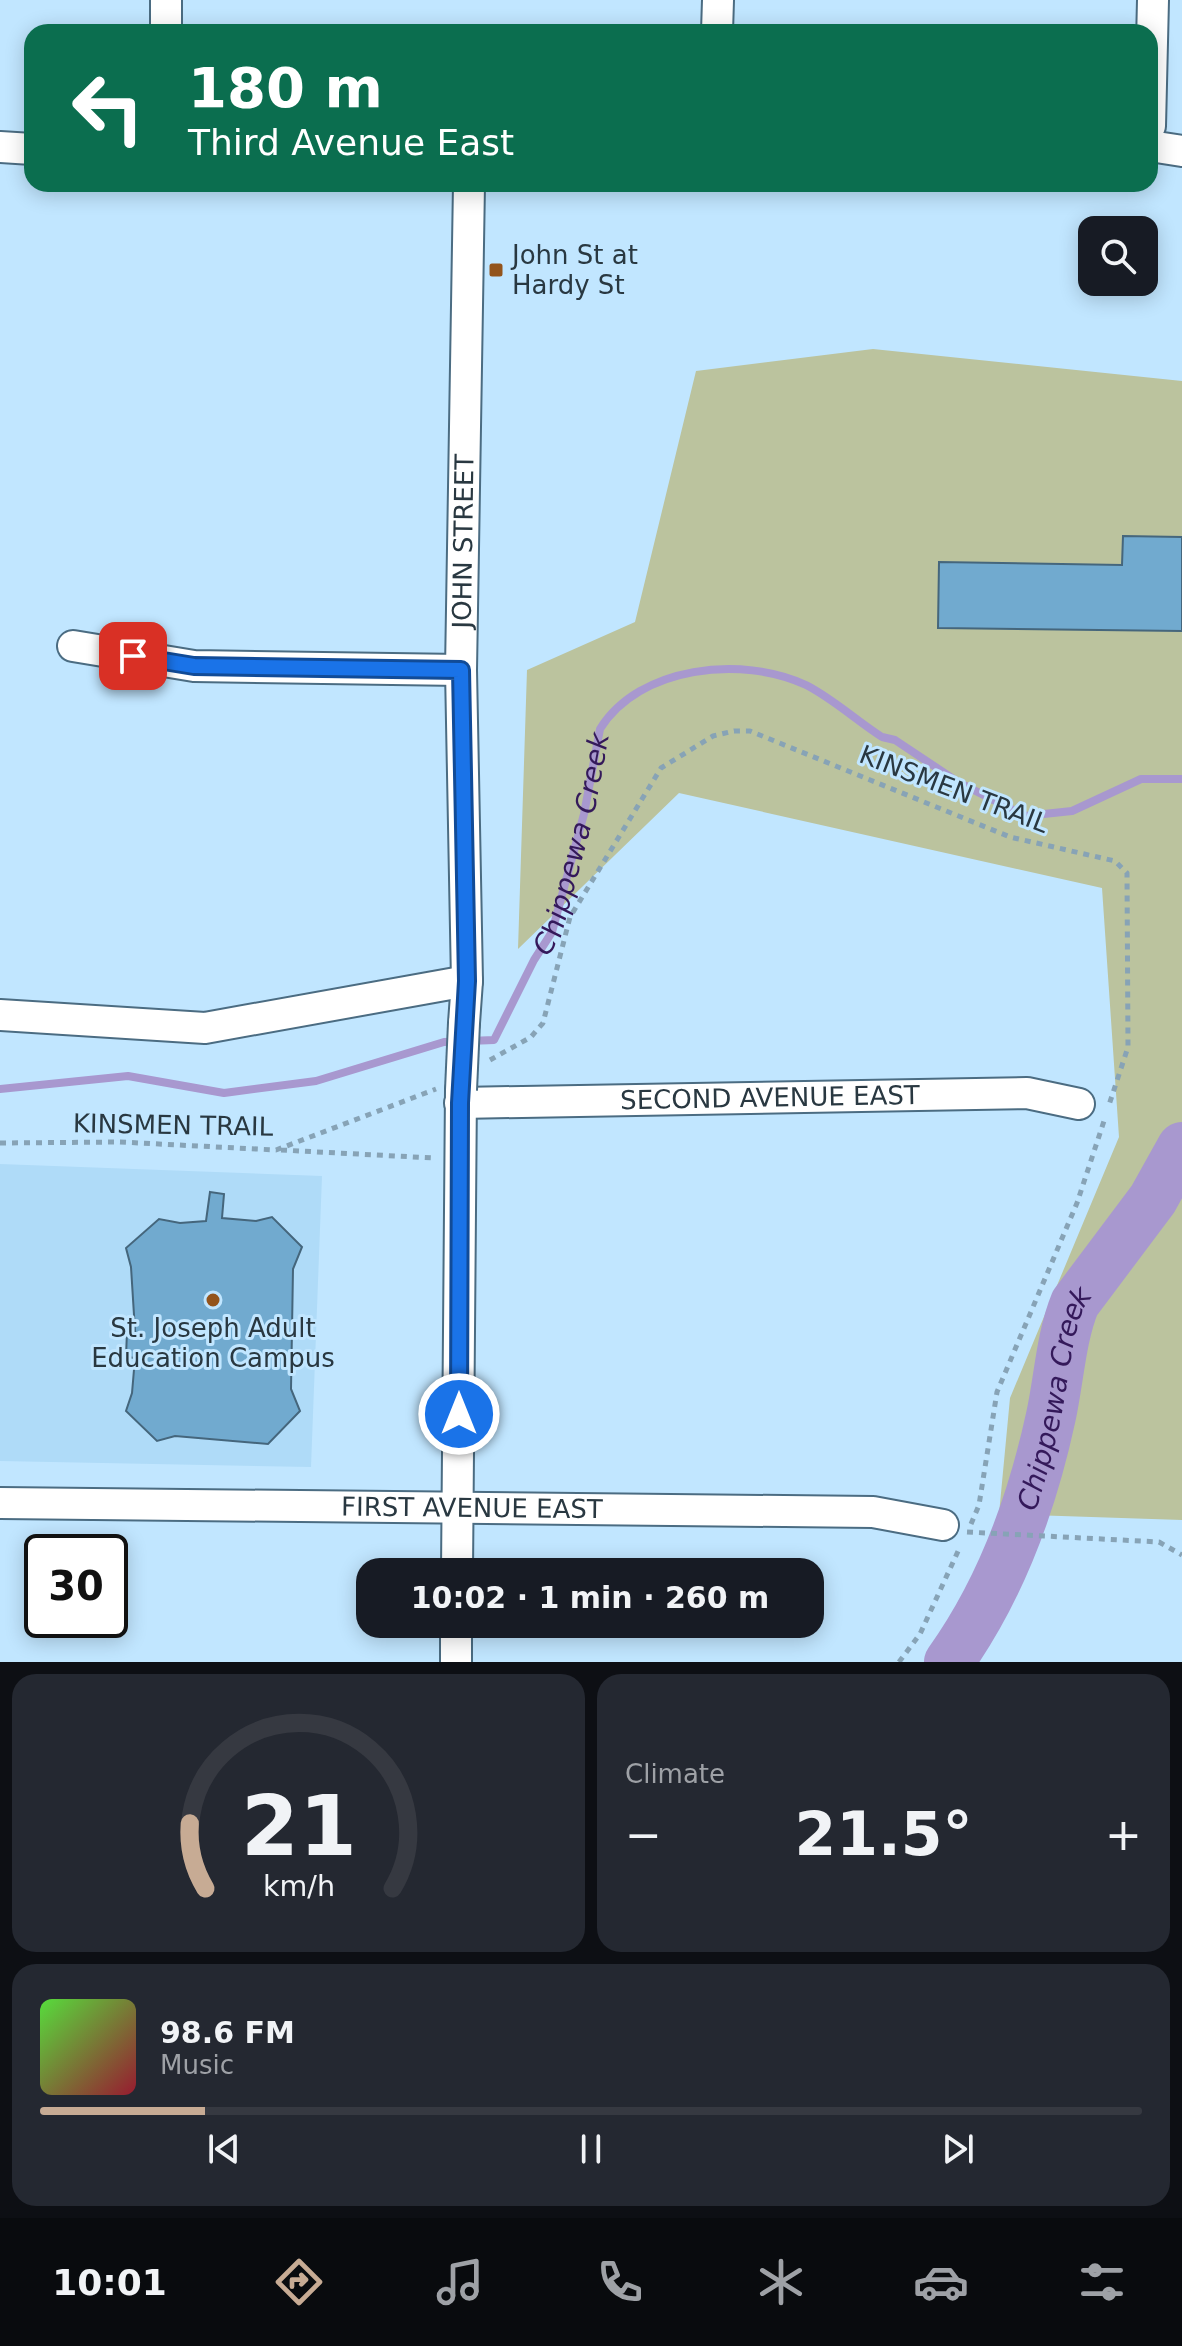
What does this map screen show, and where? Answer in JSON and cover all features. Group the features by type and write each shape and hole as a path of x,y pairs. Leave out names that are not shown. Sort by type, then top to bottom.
{"street":[{"path":"166,0 166,24"},
{"path":"717,24 718,0"},
{"path":"1152,24 1153,0"},
{"path":"0,147 24,148"},
{"path":"1158,147 1182,151"},
{"name":"JOHN STREET","path":"457,1558 461,1096 467,981 461,670 469,192"},
{"path":"73,646 194,666 461,670"},
{"path":"0,1015 205,1028 467,981"},
{"name":"SECOND AVENUE EAST","path":"461,1096 1027,1093 1079,1104"},
{"name":"FIRST AVENUE EAST","path":"0,1503 873,1512 955,1529"},
{"path":"456,1638 456,1662"}],"path":[{"name":"KINSMEN TRAIL","path":"502,1053 531,1037 543,1023 570,917 637,803 661,768 713,736 750,731 1010,837 1115,861 1123,866 1127,873 1129,904 1128,1047 1077,1203 997,1392 979,1505 955,1529 920,1634 899,1662"},
{"name":"KINSMEN TRAIL","path":"0,1143 120,1142 276,1150 431,1091"},
{"path":"276,1150 460,1159"},
{"path":"955,1529 985,1535 1159,1542 1182,1555"}],"shaded area":[{"path":"0,1164 322,1176 311,1467 0,1461"}],"green space":[{"path":"873,349 1182,381 1182,1520 999,1514 1010,1398 1119,1137 1102,888 679,793 518,949 527,670 635,622 696,371"}],"building":[{"path":"1123,536 1182,537 1182,631 938,628 939,562 1122,565"},
{"name":"St. Joseph Adult Education Campus","path":"210,1192 224,1194 222,1218 256,1221 272,1217 302,1247 293,1269 291,1389 300,1411 268,1444 175,1436 157,1441 126,1411 132,1393 135,1358 126,1357 127,1331 135,1331 131,1267 126,1248 159,1219 180,1223 206,1221"}],"waterway":[{"name":"Chippewa Creek","path":"0,1089 128,1076 224,1093 316,1081 444,1042 494,1040 534,960 552,932 584,814 600,729 617,708 640,691 665,679 694,672 752,670 806,685 882,737 895,740 958,782 1025,816 1072,811 1141,779 1182,779"},
{"name":"Chippewa Creek","path":"949,1662 985,1605 1024,1513 1043,1449 1063,1344 1075,1303 1153,1199 1182,1147"}],"place":[{"name":"John St at Hardy St","path":"496,270"},
{"name":"St. Joseph Adult Education Campus","path":"213,1300"}],"route":[{"path":"133,656 194,666 461,670 467,981 460,1103 459,1414"}]}
